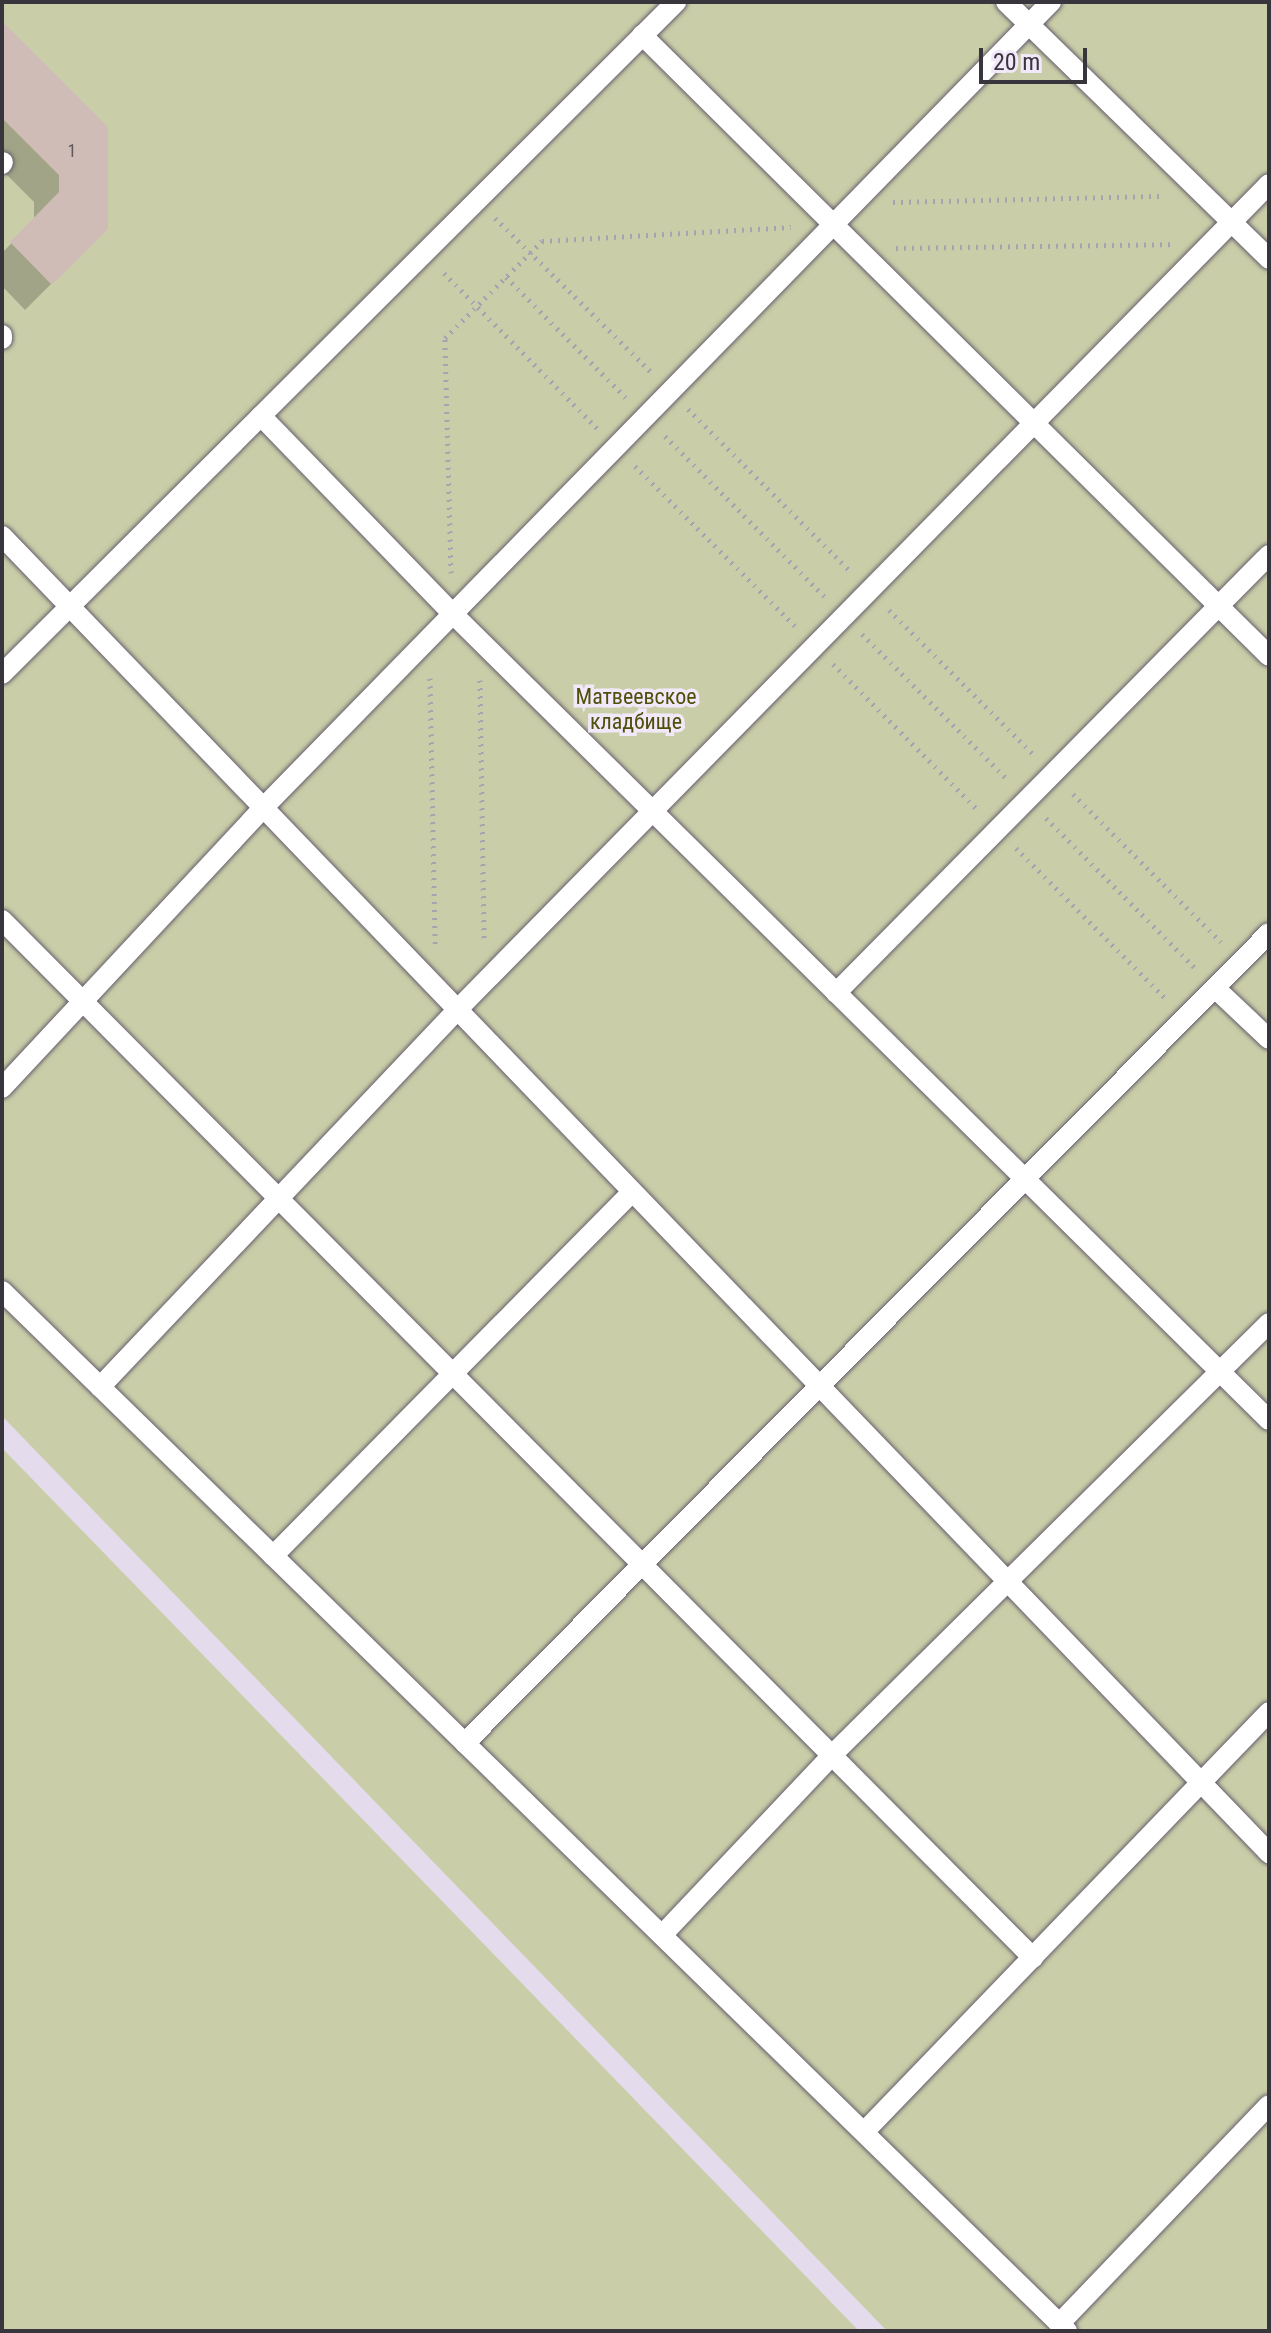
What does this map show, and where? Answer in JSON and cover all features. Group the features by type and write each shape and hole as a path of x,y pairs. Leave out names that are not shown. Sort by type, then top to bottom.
{"lane":[{"path":"2,674 676,2"},
{"path":"1006,2 1269,259"},
{"path":"2,1088 264,807 1051,2"},
{"path":"642,35 1269,656"},
{"path":"100,1387 484,982 1269,184"},
{"path":"261,416 452,613 655,809 836,993 1269,1420"},
{"path":"2,536 459,1008 818,1389 1269,1853"},
{"path":"836,993 1269,555"},
{"path":"2,920 1033,1958"},
{"path":"465,1743 641,1562 818,1389 1269,933"},
{"path":"1215,988 1269,1039"},
{"path":"273,1556 632,1192"},
{"path":"2,1291 1063,2327 1269,2105"},
{"path":"662,1935 832,1755 1269,1323"},
{"path":"864,2132 1269,1712"}],"path":[{"path":"854,203 1204,195"},
{"path":"452,613 445,338 542,241 832,225"},
{"path":"856,248 1211,243"},
{"path":"429,637 436,984"},
{"path":"479,639 484,982"}],"green space":[{"name":"Матвеевское кладбище","path":"2,2 1269,2 1269,2331 887,2331 2,1416"},
{"path":"2,1448 476,1936 859,2331 2,2331"}],"building":[{"path":"2,21 108,127 108,229 52,285 10,242 59,192 59,175 2,118"}]}
